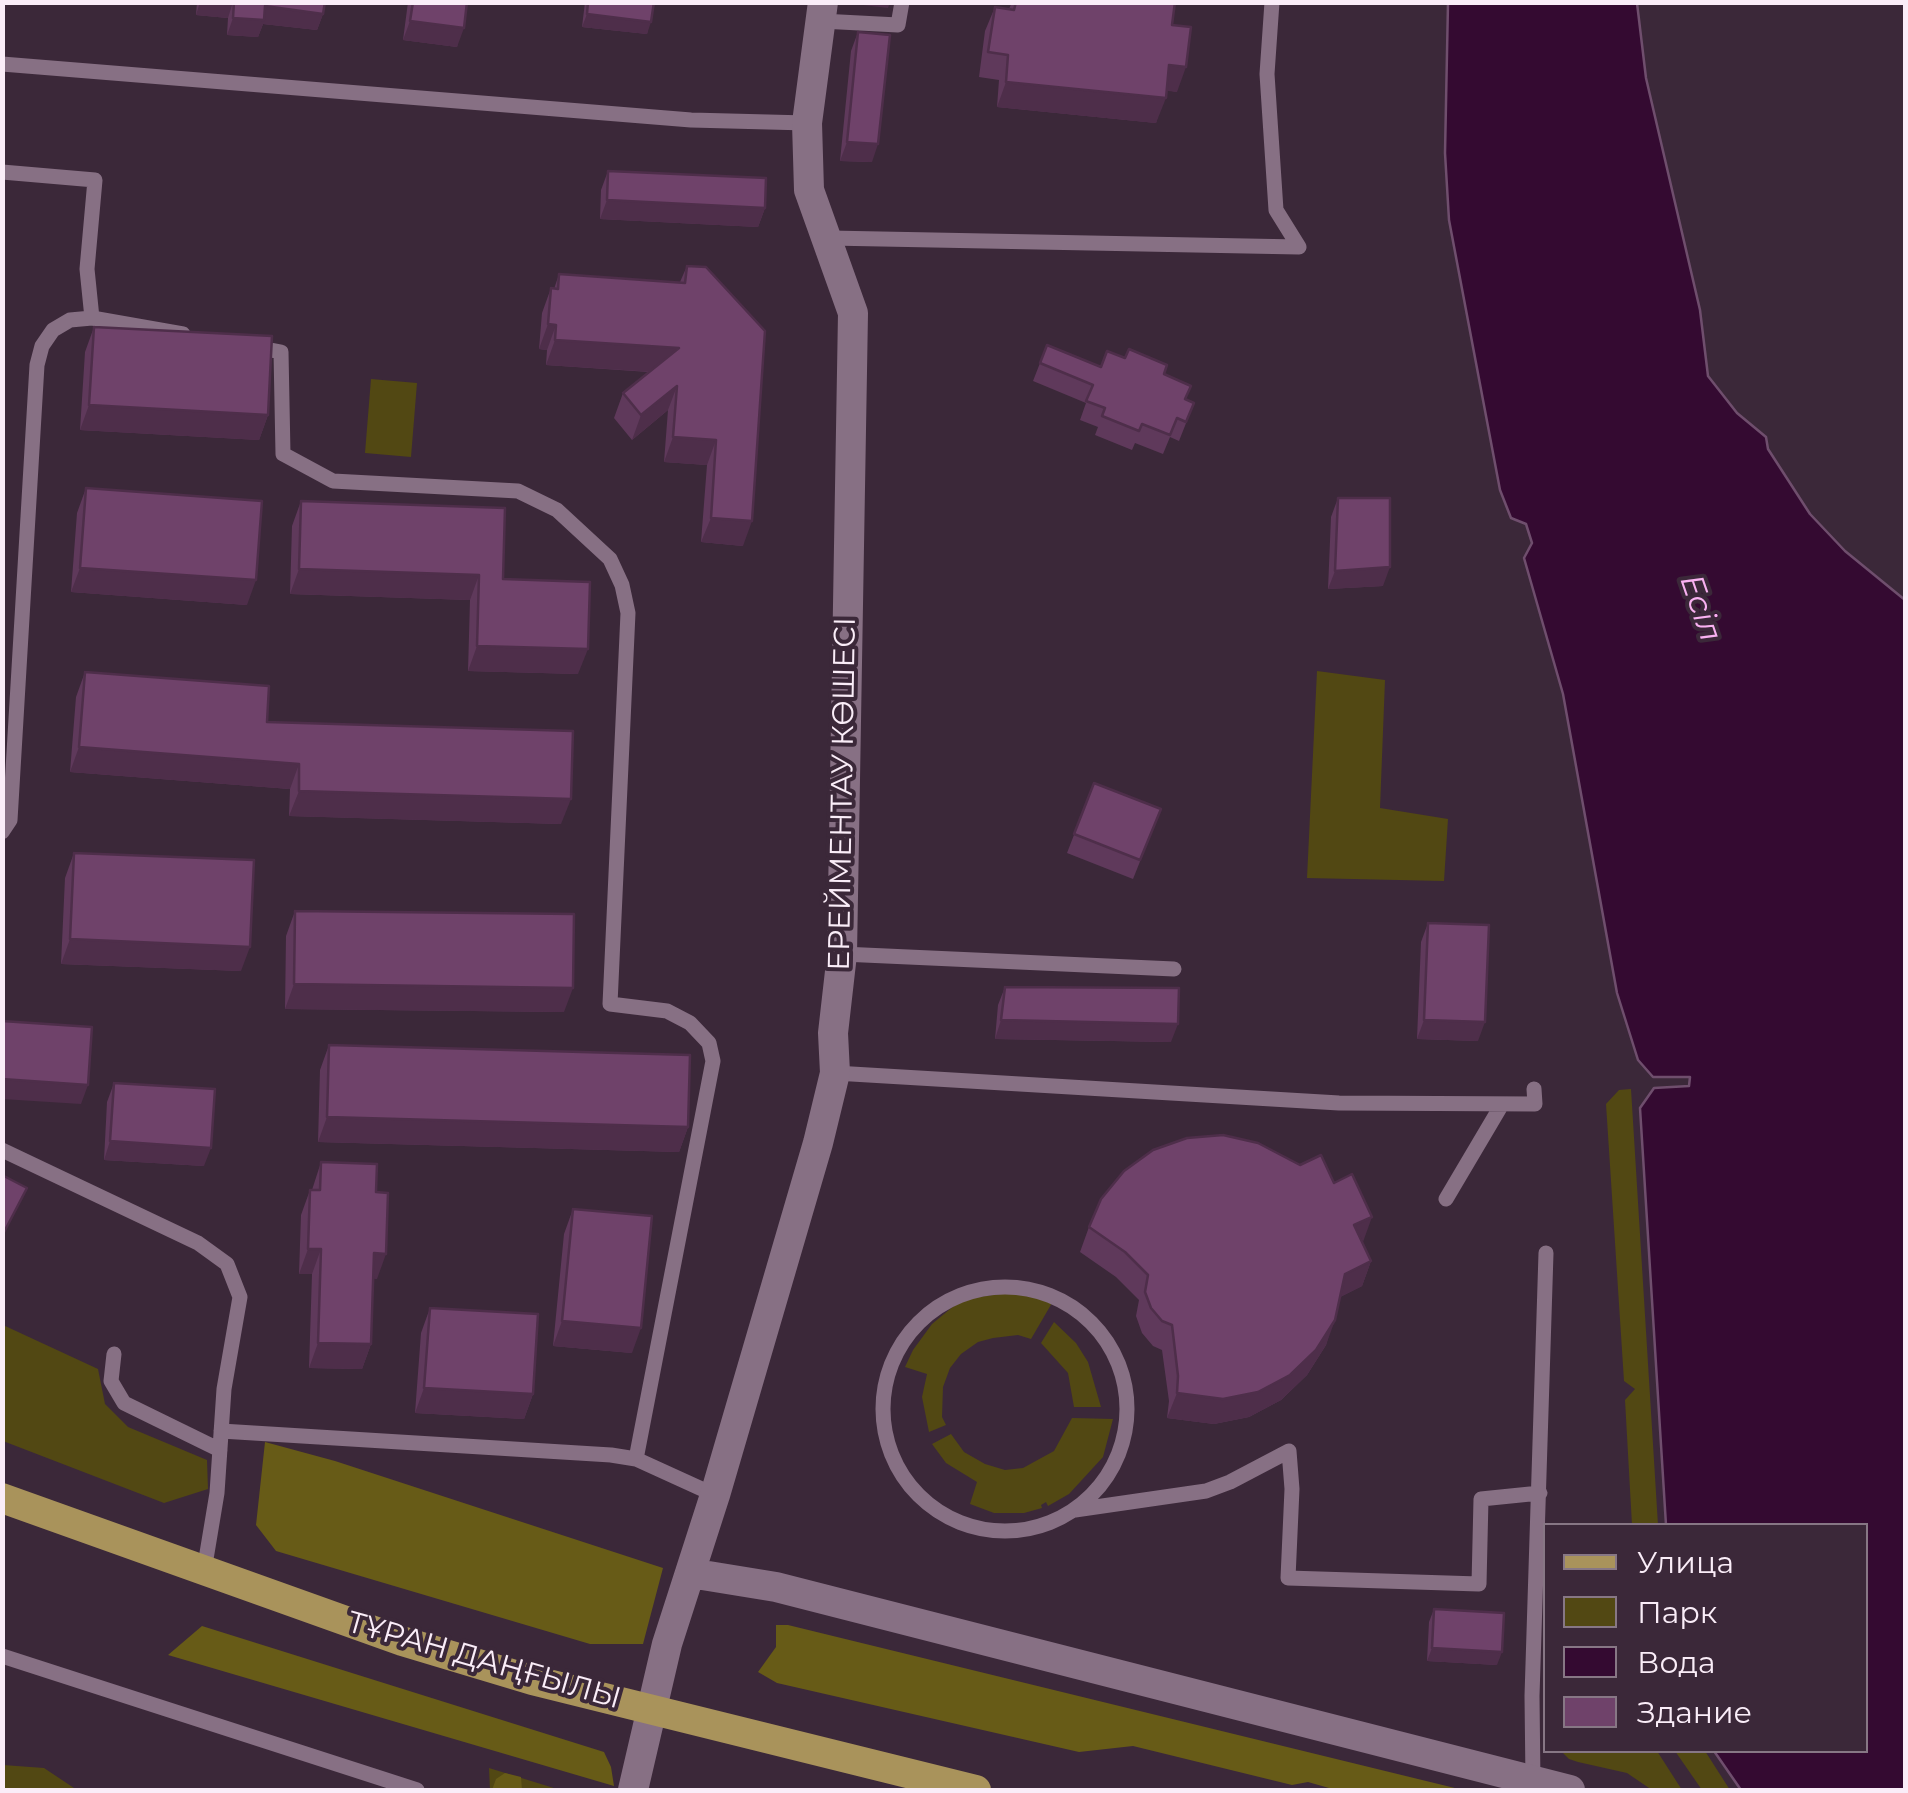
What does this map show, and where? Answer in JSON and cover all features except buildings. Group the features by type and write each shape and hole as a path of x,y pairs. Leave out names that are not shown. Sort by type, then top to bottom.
{"main road":[{"name":"ТҰРАН ДАҢҒЫЛЫ","path":"2,1498 402,1641 532,1680 976,1790"}],"street":[{"name":"ЕРЕЙМЕНТАУ КӨШЕСІ","path":"633,1790 667,1644 818,1143 834,1073 832,1033 842,954 853,313 809,190 807,123 822,12"},
{"path":"690,1573 776,1587 1570,1790"}],"lane":[{"path":"822,12 898,25 902,2"},
{"path":"828,238 1299,247 1276,210 1267,74 1272,2"},
{"path":"2,64 691,120 807,123"},
{"path":"2,172 96,180 87,269 92,318"},
{"path":"2,832 10,820 37,365 42,346 53,330 70,320 92,318 206,338"},
{"path":"244,345 281,352 283,454 333,482 518,491 558,510 610,559 622,585 628,613 610,1004 667,1011 690,1022 709,1042 714,1061 636,1459"},
{"path":"842,954 1174,969"},
{"path":"834,1073 1339,1102 1501,1106 1535,1104 1534,1089"},
{"path":"1446,1199 1501,1106"},
{"path":"2,1150 198,1242 226,1264 240,1298 224,1389 217,1493 204,1571"},
{"path":"1533,1782 1532,1696 1546,1253"},
{"path":"1075,1510 1101,1486 1119,1455 1128,1420 1126,1384 1097,1327 1076,1308 1050,1294 1022,1287 993,1286 965,1293 939,1306 908,1333 889,1370 882,1410 890,1451 908,1484 935,1509 968,1526 1005,1532 1042,1526 1075,1510 1206,1491 1290,1451 1288,1578 1479,1584 1481,1499 1540,1493"},
{"path":"114,1354 111,1382 124,1403 220,1450"},
{"path":"221,1431 611,1455 636,1459 715,1495"},
{"path":"2,1656 417,1790"}],"green space":[{"path":"371,379 417,383 411,457 365,453"},
{"path":"1317,671 1385,680 1380,808 1448,819 1444,881 1307,878"},
{"path":"1631,1089 1658,1523 1632,1523 1625,1400 1635,1389 1624,1381 1606,1104 1619,1090"},
{"path":"1007,1293 1035,1295 1052,1303 1031,1339 1018,1335 993,1338 978,1342 961,1354 943,1387 942,1417 946,1425 929,1432 922,1397 927,1374 905,1367 913,1350 932,1324 955,1305 971,1298"},
{"path":"1054,1322 1076,1343 1088,1362 1101,1407 1074,1407 1068,1373 1041,1343"},
{"path":"3,1325 98,1369 105,1404 128,1427 207,1460 208,1489 164,1503 3,1441"},
{"path":"1072,1418 1113,1419 1103,1457 1069,1494 1024,1513 994,1513 970,1504 977,1482 946,1463 932,1444 951,1434 964,1452 985,1464 1005,1470 1023,1468 1054,1451"},
{"path":"1563,1753 1658,1753 1682,1790 1652,1790 1627,1773 1569,1759"},
{"path":"1676,1753 1706,1753 1730,1790 1702,1790"},
{"path":"3,1765 44,1768 77,1790 3,1790"},
{"path":"489,1768 557,1789 559,1790 490,1790"}],"shaded area":[{"path":"265,1442 335,1461 663,1568 643,1644 590,1644 276,1551 256,1525"},
{"path":"776,1625 1463,1790 1336,1790 1308,1782 1292,1785 1133,1746 1079,1752 777,1683 758,1672 776,1647"},
{"path":"202,1626 604,1752 614,1786 168,1655"},
{"path":"505,1773 521,1777 522,1790 492,1790 496,1779"}],"water":[{"name":"Есіл","path":"1448,3 1637,3 1646,78 1700,310 1708,376 1737,413 1766,437 1768,449 1810,514 1845,551 1905,600 1905,1790 1741,1790 1715,1753 1868,1753 1868,1523 1666,1523 1640,1108 1654,1088 1689,1086 1690,1077 1653,1077 1638,1060 1617,993 1563,694 1524,558 1532,543 1526,524 1511,518 1500,490 1449,220 1445,153"}]}
